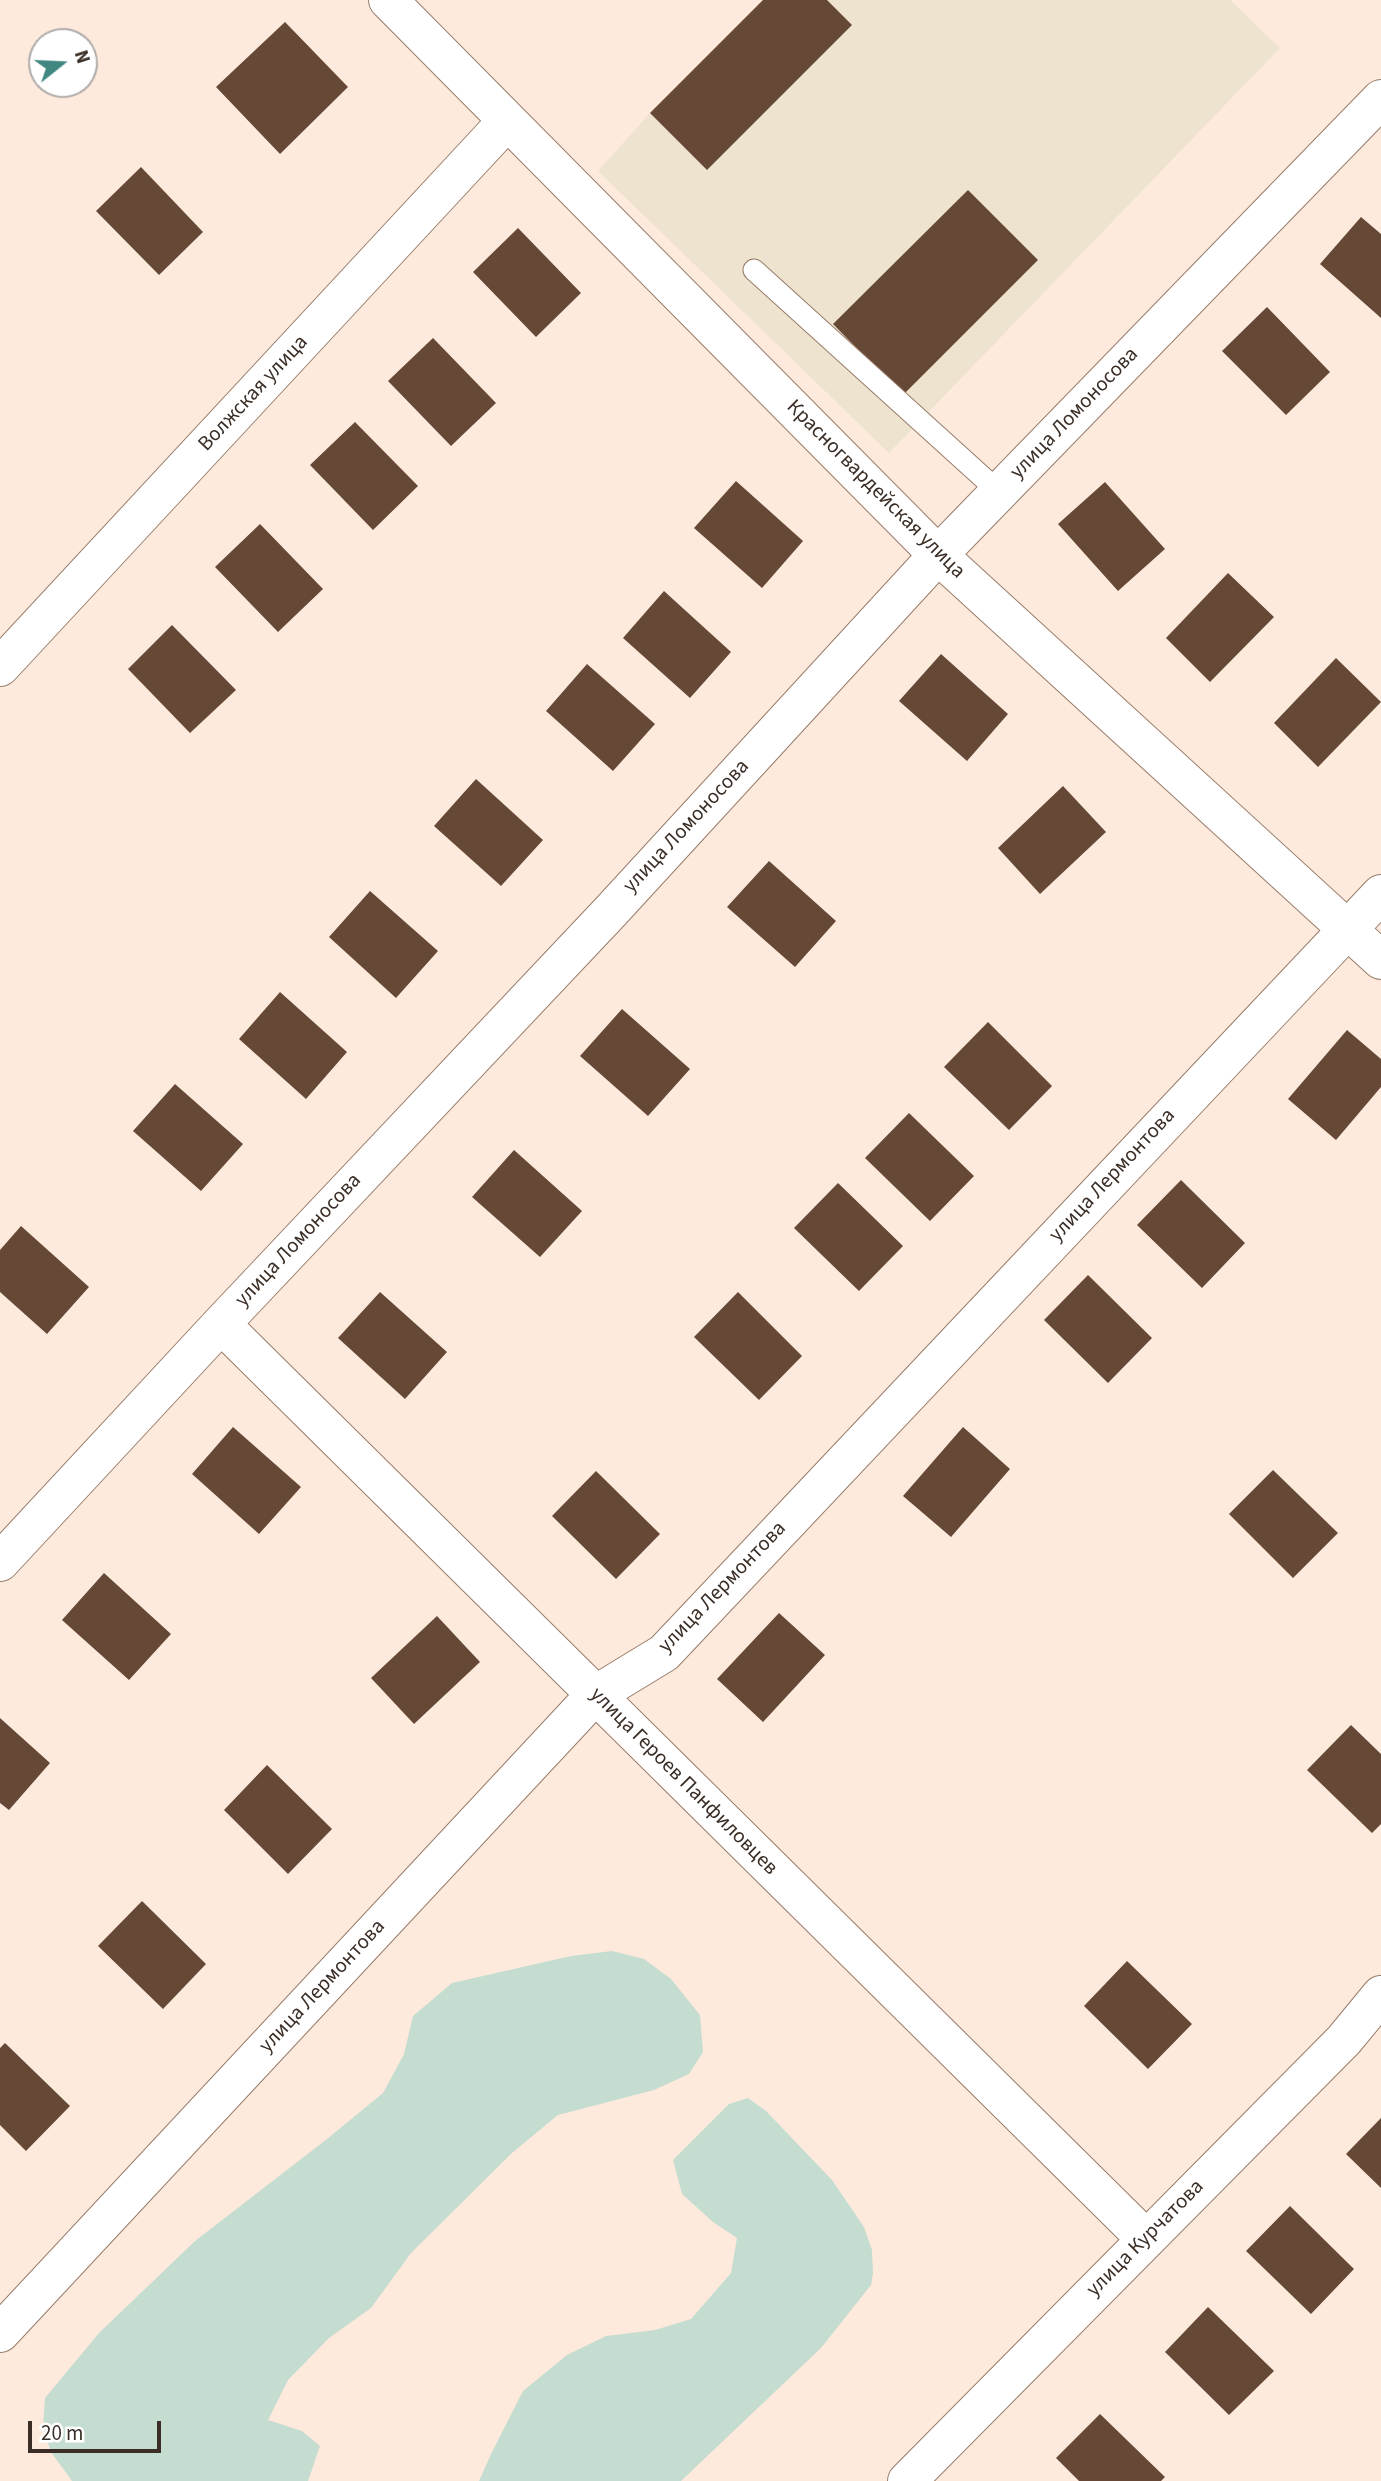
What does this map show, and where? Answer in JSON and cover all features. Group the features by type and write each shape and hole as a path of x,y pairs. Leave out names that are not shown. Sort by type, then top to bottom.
{"street":[{"name":"Красногвардейская улица","path":"388,0 938,555 1381,960"},
{"name":"улица Ломоносова","path":"0,1562 220,1324 611,911 938,555 1381,99"},
{"name":"Волжская улица","path":"0,667 508,121"},
{"name":"улица Лермонтова","path":"0,2333 595,1695 664,1653 1381,894"},
{"name":"улица Героев Панфиловцев","path":"220,1324 1146,2239"},
{"name":"улица Курчатова","path":"907,2481 1344,2040 1381,1995"}],"lane":[{"path":"754,270 999,492"}],"shaded area":[{"path":"763,0 1230,0 1280,48 889,453 598,171 650,113"}],"green space":[{"path":"612,1951 644,1959 671,1979 700,2015 703,2052 689,2074 654,2090 558,2115 512,2153 411,2253 371,2308 329,2338 288,2380 268,2420 302,2431 320,2446 308,2481 72,2481 51,2452 43,2428 45,2398 99,2333 195,2241 383,2093 404,2054 413,2016 452,1983 571,1956"},
{"path":"748,2098 766,2111 832,2180 864,2227 872,2250 871,2285 821,2348 681,2481 479,2481 523,2391 567,2355 606,2336 655,2330 691,2319 731,2273 737,2238 713,2222 682,2194 673,2160 729,2104"}],"building":[{"path":"763,0 827,0 852,25 707,170 650,113"},
{"path":"285,22 348,87 280,154 216,87"},
{"path":"141,167 203,232 159,275 96,211"},
{"path":"968,190 1038,260 903,395 833,324"},
{"path":"1361,217 1381,234 1381,318 1320,264"},
{"path":"518,228 581,293 536,337 473,272"},
{"path":"1267,307 1330,372 1286,415 1222,351"},
{"path":"433,338 496,403 451,446 388,381"},
{"path":"355,422 418,486 373,530 310,465"},
{"path":"736,481 803,541 762,588 694,528"},
{"path":"1105,482 1165,549 1118,591 1058,524"},
{"path":"260,524 323,589 278,632 215,567"},
{"path":"1228,573 1274,617 1210,682 1166,638"},
{"path":"664,591 731,652 690,698 623,638"},
{"path":"172,625 236,690 190,733 128,669"},
{"path":"941,654 1008,714 967,761 899,701"},
{"path":"1336,658 1381,702 1318,767 1274,723"},
{"path":"587,664 655,724 613,771 546,711"},
{"path":"476,779 543,840 501,886 434,826"},
{"path":"1063,786 1106,832 1040,894 998,848"},
{"path":"769,861 836,921 795,967 727,907"},
{"path":"370,891 438,951 396,998 329,937"},
{"path":"280,992 347,1052 306,1099 239,1039"},
{"path":"622,1009 690,1069 648,1116 580,1056"},
{"path":"988,1022 1052,1086 1009,1130 944,1067"},
{"path":"1347,1030 1381,1059 1381,1087 1336,1140 1288,1099"},
{"path":"175,1084 243,1144 201,1191 133,1131"},
{"path":"909,1113 974,1176 930,1221 865,1158"},
{"path":"514,1150 582,1211 540,1257 472,1197"},
{"path":"1181,1180 1245,1243 1202,1288 1137,1225"},
{"path":"838,1183 903,1246 859,1291 794,1228"},
{"path":"21,1226 89,1287 47,1334 0,1292 0,1250"},
{"path":"1088,1275 1152,1338 1108,1383 1044,1320"},
{"path":"380,1292 447,1352 405,1399 338,1338"},
{"path":"738,1292 802,1356 759,1400 694,1337"},
{"path":"233,1427 301,1487 259,1534 192,1474"},
{"path":"963,1427 1010,1469 951,1537 903,1496"},
{"path":"1273,1470 1338,1533 1293,1578 1229,1514"},
{"path":"596,1471 660,1534 616,1579 552,1516"},
{"path":"104,1573 171,1634 129,1680 62,1620"},
{"path":"779,1613 825,1655 763,1722 717,1679"},
{"path":"437,1616 480,1662 414,1724 371,1678"},
{"path":"0,1718 50,1763 9,1810 0,1803"},
{"path":"1351,1725 1381,1754 1381,1824 1372,1833 1307,1770"},
{"path":"267,1765 332,1829 288,1874 224,1810"},
{"path":"142,1901 206,1964 163,2009 98,1946"},
{"path":"1127,1961 1192,2024 1148,2069 1084,2006"},
{"path":"5,2043 70,2106 26,2151 0,2125 0,2048"},
{"path":"1381,2118 1381,2188 1346,2154"},
{"path":"1290,2206 1354,2269 1311,2314 1246,2251"},
{"path":"1208,2307 1274,2371 1229,2415 1165,2352"},
{"path":"1100,2414 1165,2477 1161,2481 1079,2481 1056,2458"}]}
